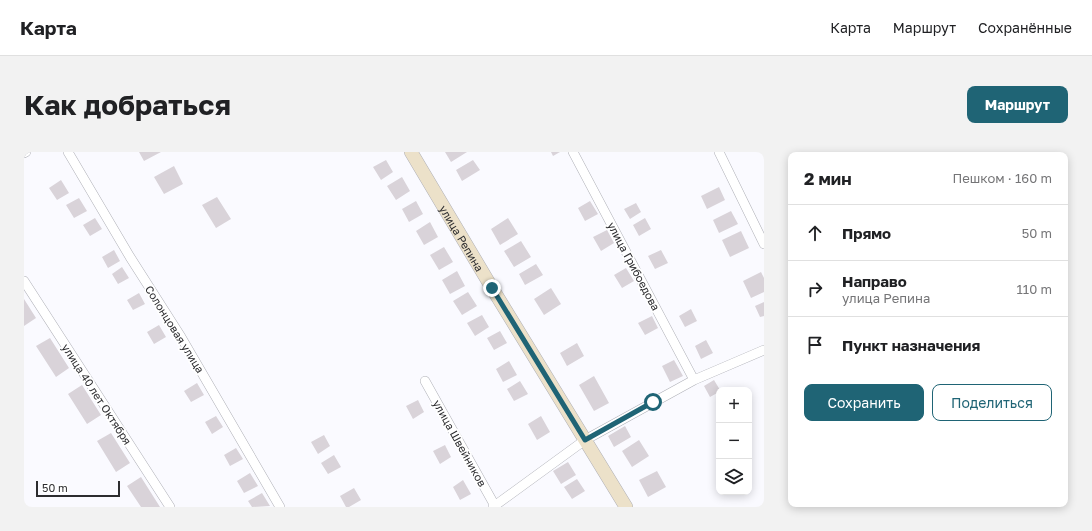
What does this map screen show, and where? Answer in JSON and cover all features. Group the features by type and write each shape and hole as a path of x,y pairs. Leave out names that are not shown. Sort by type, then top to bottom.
{"street":[{"name":"Солонцовая улица","path":"68,152 130,257 181,337 280,507"},
{"name":"улица Репина","path":"411,152 626,507"},
{"name":"улица Грибоедова","path":"573,152 694,380"},
{"path":"719,152 764,244"},
{"name":"улица 40 лет Октября","path":"24,281 170,507"},
{"path":"494,506 585,440 694,380 764,350"},
{"name":"улица Швейников","path":"425,381 494,506"}],"building":[{"path":"139,152 161,152 144,161"},
{"path":"445,152 467,152 451,162"},
{"path":"551,152 560,152 553,156"},
{"path":"386,160 393,172 381,180 373,167"},
{"path":"473,160 480,170 462,181 456,170"},
{"path":"174,166 183,184 164,194 154,177"},
{"path":"402,177 410,191 396,200 387,186"},
{"path":"61,180 69,193 57,200 49,188"},
{"path":"719,187 725,200 707,209 701,196"},
{"path":"217,197 231,219 216,228 202,205"},
{"path":"79,198 87,211 74,218 66,205"},
{"path":"416,201 423,214 409,222 402,209"},
{"path":"590,201 598,214 585,221 578,208"},
{"path":"636,203 641,212 630,219 624,209"},
{"path":"731,211 738,224 719,233 713,220"},
{"path":"95,218 102,229 90,236 83,225"},
{"path":"508,218 518,234 500,245 491,229"},
{"path":"645,218 651,229 639,236 633,225"},
{"path":"430,222 438,237 424,245 416,231"},
{"path":"607,230 614,243 601,251 593,237"},
{"path":"741,231 749,248 730,257 722,240"},
{"path":"521,241 531,257 514,267 504,251"},
{"path":"444,247 453,262 439,270 430,255"},
{"path":"114,250 120,261 108,268 102,257"},
{"path":"661,250 668,263 655,269 648,256"},
{"path":"536,264 543,275 525,285 519,274"},
{"path":"122,267 129,278 118,284 112,274"},
{"path":"626,268 634,281 622,288 614,275"},
{"path":"457,271 465,286 450,294 442,280"},
{"path":"761,272 764,278 764,292 751,298 743,281"},
{"path":"551,288 561,304 544,315 534,299"},
{"path":"468,292 477,306 462,315 453,301"},
{"path":"139,293 145,304 133,310 127,300"},
{"path":"24,299 36,318 24,326"},
{"path":"764,302 764,316 760,317 755,306"},
{"path":"691,309 697,321 685,327 679,316"},
{"path":"482,315 489,327 475,336 467,323"},
{"path":"652,316 658,328 645,335 638,323"},
{"path":"159,325 166,337 154,344 147,332"},
{"path":"500,331 507,343 494,350 487,338"},
{"path":"50,338 69,368 56,377 36,346"},
{"path":"706,340 713,353 701,359 695,346"},
{"path":"577,343 584,356 567,366 560,353"},
{"path":"674,360 683,376 670,382 662,366"},
{"path":"509,361 517,375 503,382 496,369"},
{"path":"594,376 609,403 594,411 579,385"},
{"path":"714,380 718,387 716,387 716,394 710,397 704,386"},
{"path":"520,381 528,394 514,401 507,389"},
{"path":"197,383 204,395 191,402 184,391"},
{"path":"82,385 101,415 87,424 68,394"},
{"path":"418,400 424,412 413,419 406,406"},
{"path":"216,416 223,427 212,434 205,422"},
{"path":"541,416 550,432 537,440 528,424"},
{"path":"625,426 631,437 614,447 608,436"},
{"path":"111,433 130,463 116,472 97,441"},
{"path":"324,435 330,446 318,454 311,442"},
{"path":"639,440 649,456 632,467 622,451"},
{"path":"445,445 451,457 440,464 433,451"},
{"path":"236,448 243,459 230,466 224,455"},
{"path":"334,455 341,467 328,474 321,463"},
{"path":"568,462 576,475 561,484 553,471"},
{"path":"657,471 666,487 648,497 639,480"},
{"path":"250,473 258,486 244,493 237,481"},
{"path":"141,477 160,507 141,507 127,486"},
{"path":"577,479 585,491 572,499 564,487"},
{"path":"463,480 471,494 460,500 453,487"},
{"path":"354,488 361,500 349,507 346,507 340,496"},
{"path":"262,493 270,506 252,507 248,501"}],"route":[{"path":"492,288 585,440 653,402"}]}
